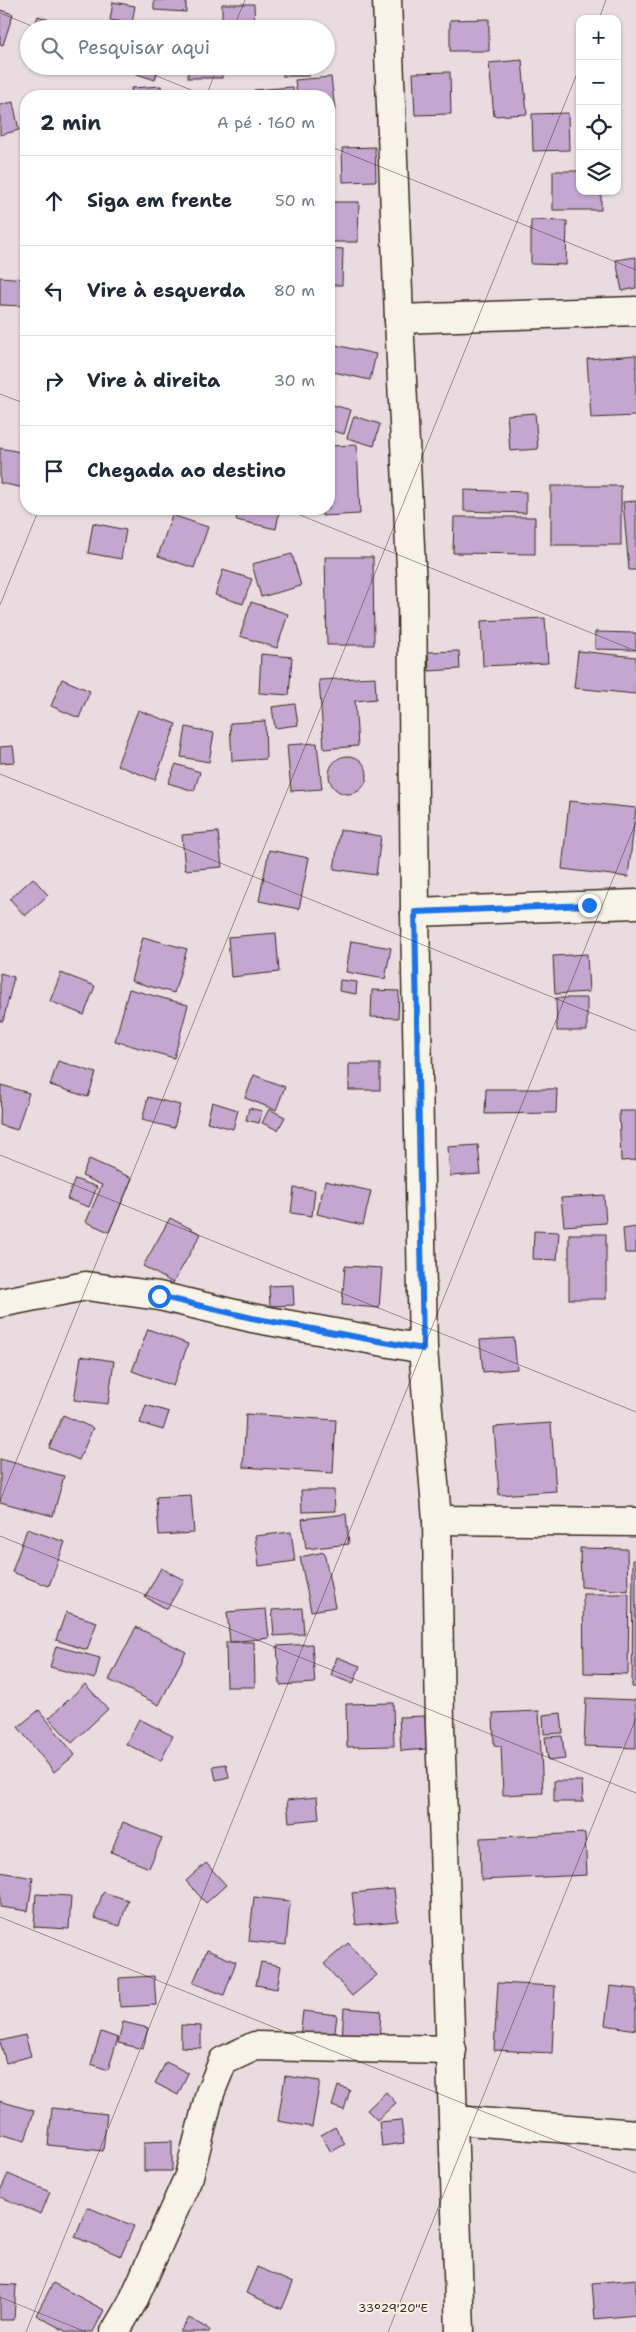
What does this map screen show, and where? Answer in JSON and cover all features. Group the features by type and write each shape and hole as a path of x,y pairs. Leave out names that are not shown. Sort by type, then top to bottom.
{"street":[{"path":"387,0 399,319 412,588 415,912 423,1349 437,1520 440,1726 460,2332"},
{"path":"399,319 636,311"},
{"path":"415,912 636,904"},
{"path":"0,1303 86,1286 159,1296 252,1318 423,1349"},
{"path":"437,1520 636,1522"},
{"path":"115,2332 133,2301 188,2176 210,2093 223,2061 255,2046 452,2050"},
{"path":"454,2120 636,2134"}],"building":[{"path":"154,0 186,0 186,12 154,10"},
{"path":"113,2 135,6 133,20 110,20"},
{"path":"222,4 254,4 255,20 222,20"},
{"path":"0,10 13,14 3,45 0,44"},
{"path":"38,16 50,20 37,20"},
{"path":"489,19 489,51 450,51 450,20"},
{"path":"522,60 527,114 494,116 489,63"},
{"path":"450,72 451,114 415,115 413,73"},
{"path":"140,75 156,75 155,80"},
{"path":"188,75 222,75 222,78 188,78"},
{"path":"283,75 309,75 309,76"},
{"path":"331,77 333,90 296,90 295,80"},
{"path":"161,86 161,90 131,90 131,88"},
{"path":"293,87 293,90 254,90"},
{"path":"13,102 19,130 0,135 0,105"},
{"path":"568,113 569,150 533,151 532,114"},
{"path":"375,147 376,181 343,182 342,148"},
{"path":"553,171 576,171 576,195 601,195 601,210 553,210"},
{"path":"335,202 359,202 358,242 335,242"},
{"path":"531,220 567,221 566,265 531,264"},
{"path":"335,248 343,249 342,285 335,285"},
{"path":"636,257 636,288 622,291 616,260"},
{"path":"0,277 20,279 20,306 0,305"},
{"path":"335,345 376,354 370,380 335,372"},
{"path":"636,355 636,416 591,418 587,359"},
{"path":"335,406 351,410 344,434 335,432"},
{"path":"535,413 538,449 510,451 507,415"},
{"path":"354,416 380,424 374,446 347,438"},
{"path":"357,445 360,514 322,516 335,515 335,446"},
{"path":"0,448 20,452 20,487 0,483"},
{"path":"551,486 621,486 621,545 551,545"},
{"path":"464,490 526,492 526,513 464,511"},
{"path":"636,501 636,570 629,570 623,502"},
{"path":"172,515 208,527 194,568 158,556"},
{"path":"237,515 279,515 276,529 236,520"},
{"path":"454,517 535,517 535,554 453,553"},
{"path":"93,523 126,530 121,559 88,553"},
{"path":"292,554 301,586 261,597 252,564"},
{"path":"325,557 373,557 374,645 327,645"},
{"path":"223,570 252,579 243,604 215,595"},
{"path":"251,602 288,614 277,648 240,636"},
{"path":"545,618 548,663 483,666 481,621"},
{"path":"595,632 636,633 636,650 595,649"},
{"path":"459,651 460,669 429,671 428,652"},
{"path":"578,651 636,657 636,694 574,688"},
{"path":"261,654 292,657 289,695 259,693"},
{"path":"375,677 376,699 355,701 358,746 324,749 319,680"},
{"path":"62,679 90,691 79,718 51,706"},
{"path":"295,704 298,725 275,728 272,707"},
{"path":"138,710 176,724 155,780 117,765"},
{"path":"265,721 266,759 232,761 230,723"},
{"path":"186,727 214,733 209,762 181,757"},
{"path":"317,743 322,789 291,791 287,745"},
{"path":"13,746 15,762 0,763 0,747"},
{"path":"348,756 361,762 367,775 361,788 348,794 335,788 329,775 335,762"},
{"path":"176,764 200,772 194,791 168,783"},
{"path":"569,801 636,808 628,877 562,869"},
{"path":"340,830 381,836 376,875 334,869"},
{"path":"218,832 222,867 185,870 182,835"},
{"path":"269,850 309,858 299,909 259,901"},
{"path":"33,878 48,895 25,916 10,899"},
{"path":"276,933 279,972 231,977 228,937"},
{"path":"143,937 187,949 174,993 131,981"},
{"path":"351,941 391,948 385,979 346,972"},
{"path":"587,954 589,992 555,994 553,956"},
{"path":"0,973 14,977 3,1021 0,1021"},
{"path":"61,973 95,986 84,1015 50,1001"},
{"path":"340,980 357,982 356,994 339,991"},
{"path":"129,989 188,1005 174,1058 115,1041"},
{"path":"372,990 399,991 398,1018 371,1017"},
{"path":"556,998 587,998 587,1031 557,1031"},
{"path":"58,1061 96,1073 88,1097 50,1085"},
{"path":"349,1064 380,1064 380,1090 349,1090"},
{"path":"254,1075 285,1087 276,1110 245,1098"},
{"path":"1,1085 29,1093 17,1130 0,1125"},
{"path":"486,1089 557,1089 556,1113 485,1114"},
{"path":"148,1097 180,1105 174,1128 142,1120"},
{"path":"212,1102 238,1110 233,1129 207,1122"},
{"path":"249,1108 262,1111 259,1123 246,1120"},
{"path":"269,1109 285,1117 278,1130 262,1123"},
{"path":"619,1111 636,1111 636,1160 621,1161"},
{"path":"478,1145 481,1174 450,1176 448,1147"},
{"path":"89,1159 132,1178 109,1232 86,1222 102,1185 82,1176"},
{"path":"75,1179 97,1187 89,1207 67,1199"},
{"path":"325,1181 371,1191 363,1225 317,1214"},
{"path":"294,1188 315,1190 312,1216 291,1213"},
{"path":"604,1195 606,1223 564,1226 561,1198"},
{"path":"170,1218 201,1234 173,1283 143,1266"},
{"path":"636,1227 636,1253 625,1253 623,1229"},
{"path":"534,1231 559,1232 557,1260 533,1259"},
{"path":"569,1234 606,1234 606,1299 569,1299"},
{"path":"345,1266 382,1268 379,1308 342,1305"},
{"path":"293,1285 294,1305 270,1306 269,1286"},
{"path":"148,1329 188,1344 173,1386 132,1371"},
{"path":"514,1338 517,1369 483,1372 480,1340"},
{"path":"81,1356 114,1361 108,1404 74,1400"},
{"path":"146,1405 169,1412 163,1430 140,1423"},
{"path":"246,1414 336,1420 333,1473 243,1467"},
{"path":"63,1415 93,1428 79,1460 49,1448"},
{"path":"551,1423 556,1491 499,1495 494,1427"},
{"path":"0,1459 64,1476 53,1516 0,1502"},
{"path":"301,1490 334,1490 335,1511 302,1512"},
{"path":"191,1495 194,1533 159,1535 156,1497"},
{"path":"346,1514 349,1544 306,1549 302,1519"},
{"path":"27,1529 65,1542 49,1586 12,1572"},
{"path":"291,1532 295,1561 259,1566 255,1536"},
{"path":"580,1548 627,1549 628,1591 581,1587"},
{"path":"324,1552 335,1607 311,1611 300,1557"},
{"path":"633,1560 636,1560 636,1687 632,1687"},
{"path":"161,1568 184,1580 167,1609 145,1597"},
{"path":"583,1594 629,1594 628,1674 584,1673"},
{"path":"302,1608 304,1634 274,1636 272,1610"},
{"path":"266,1609 269,1638 230,1642 227,1612"},
{"path":"66,1612 97,1622 87,1650 56,1640"},
{"path":"136,1627 186,1652 159,1705 109,1680"},
{"path":"226,1642 254,1642 255,1687 227,1687"},
{"path":"312,1644 315,1683 280,1685 277,1646"},
{"path":"56,1646 100,1658 95,1679 50,1667"},
{"path":"337,1657 360,1666 353,1684 331,1675"},
{"path":"85,1684 108,1709 72,1743 49,1718"},
{"path":"586,1698 636,1700 636,1748 584,1746"},
{"path":"393,1703 394,1746 347,1747 346,1704"},
{"path":"39,1710 75,1755 54,1772 18,1727"},
{"path":"539,1711 543,1793 503,1795 501,1746 494,1745 493,1713"},
{"path":"561,1713 563,1733 544,1734 543,1715"},
{"path":"425,1716 427,1749 401,1751 399,1717"},
{"path":"139,1719 173,1736 161,1761 126,1744"},
{"path":"562,1736 565,1759 548,1761 545,1737"},
{"path":"226,1764 229,1777 216,1780 213,1766"},
{"path":"554,1781 582,1781 583,1802 554,1802"},
{"path":"317,1797 319,1819 289,1822 287,1800"},
{"path":"123,1822 162,1838 149,1868 111,1852"},
{"path":"585,1833 587,1875 481,1880 480,1838"},
{"path":"206,1863 226,1885 206,1903 186,1881"},
{"path":"0,1872 33,1878 28,1911 0,1907"},
{"path":"394,1889 398,1921 356,1925 352,1893"},
{"path":"103,1892 128,1900 120,1926 94,1918"},
{"path":"36,1894 71,1896 69,1929 34,1927"},
{"path":"254,1897 290,1901 286,1945 249,1941"},
{"path":"348,1943 377,1975 352,1996 324,1964"},
{"path":"207,1950 236,1962 224,1995 193,1983"},
{"path":"261,1962 281,1966 277,1989 256,1985"},
{"path":"154,1976 156,2005 120,2007 119,1978"},
{"path":"498,1983 555,1986 552,2053 494,2050"},
{"path":"610,1986 636,1989 636,2030 605,2025"},
{"path":"344,2008 381,2011 379,2042 342,2039"},
{"path":"303,2011 337,2015 334,2040 300,2036"},
{"path":"123,2022 148,2028 143,2049 118,2043"},
{"path":"181,2025 201,2026 201,2048 181,2047"},
{"path":"101,2032 118,2038 108,2070 91,2064"},
{"path":"25,2035 31,2056 6,2063 0,2041"},
{"path":"166,2062 188,2073 178,2095 155,2083"},
{"path":"285,2076 320,2081 312,2127 278,2121"},
{"path":"338,2086 350,2090 344,2110 332,2106"},
{"path":"386,2092 396,2103 377,2120 367,2110"},
{"path":"0,2101 34,2111 25,2141 0,2134"},
{"path":"52,2108 107,2114 103,2151 48,2145"},
{"path":"401,2120 404,2143 382,2146 379,2122"},
{"path":"335,2127 345,2144 331,2152 321,2135"},
{"path":"172,2141 172,2171 144,2171 144,2142"},
{"path":"8,2174 50,2192 41,2214 0,2197 0,2191"},
{"path":"87,2207 134,2226 121,2256 75,2237"},
{"path":"257,2267 293,2283 282,2309 246,2293"},
{"path":"636,2279 636,2315 595,2319 592,2283"},
{"path":"53,2283 104,2310 93,2332 67,2332 36,2315"},
{"path":"0,2284 16,2285 14,2320 0,2320"},
{"path":"189,2318 210,2330 209,2332 180,2332"}],"route":[{"path":"159,1296 252,1318 423,1349 415,912 589,905"}]}
